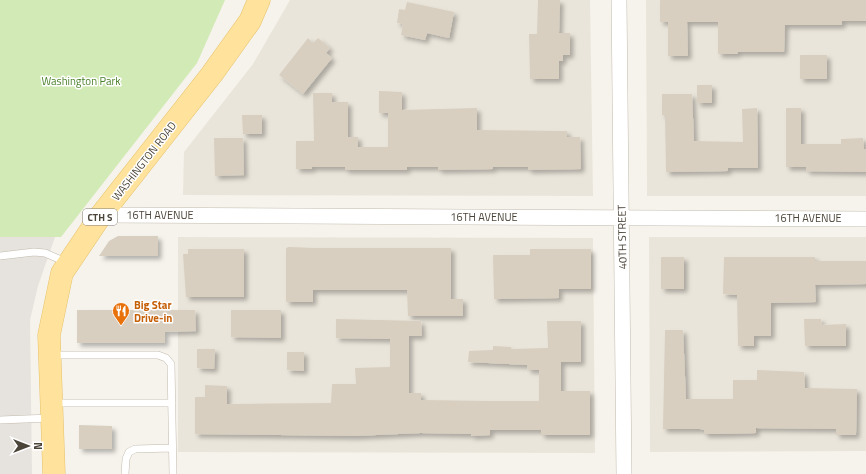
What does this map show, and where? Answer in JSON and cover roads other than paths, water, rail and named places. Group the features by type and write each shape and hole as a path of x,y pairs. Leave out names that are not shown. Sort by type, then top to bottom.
{"main road":[{"name":"WASHINGTON ROAD","path":"54,474 49,335 62,273 102,215 212,74 250,21 259,0"}],"street":[{"name":"40TH STREET","path":"619,0 624,474"},
{"name":"16TH AVENUE","path":"102,215 866,219"}],"lane":[{"path":"0,256 34,252 46,253 68,263"},
{"path":"50,355 158,355 166,358 171,364 172,474"},
{"path":"0,420 52,410 172,403"},
{"path":"125,474 128,452 134,449 172,448"}],"place":[{"name":"Big Star Drive-in","path":"121,326"}],"park label":[{"name":"Washington Park","path":"81,81"}]}
